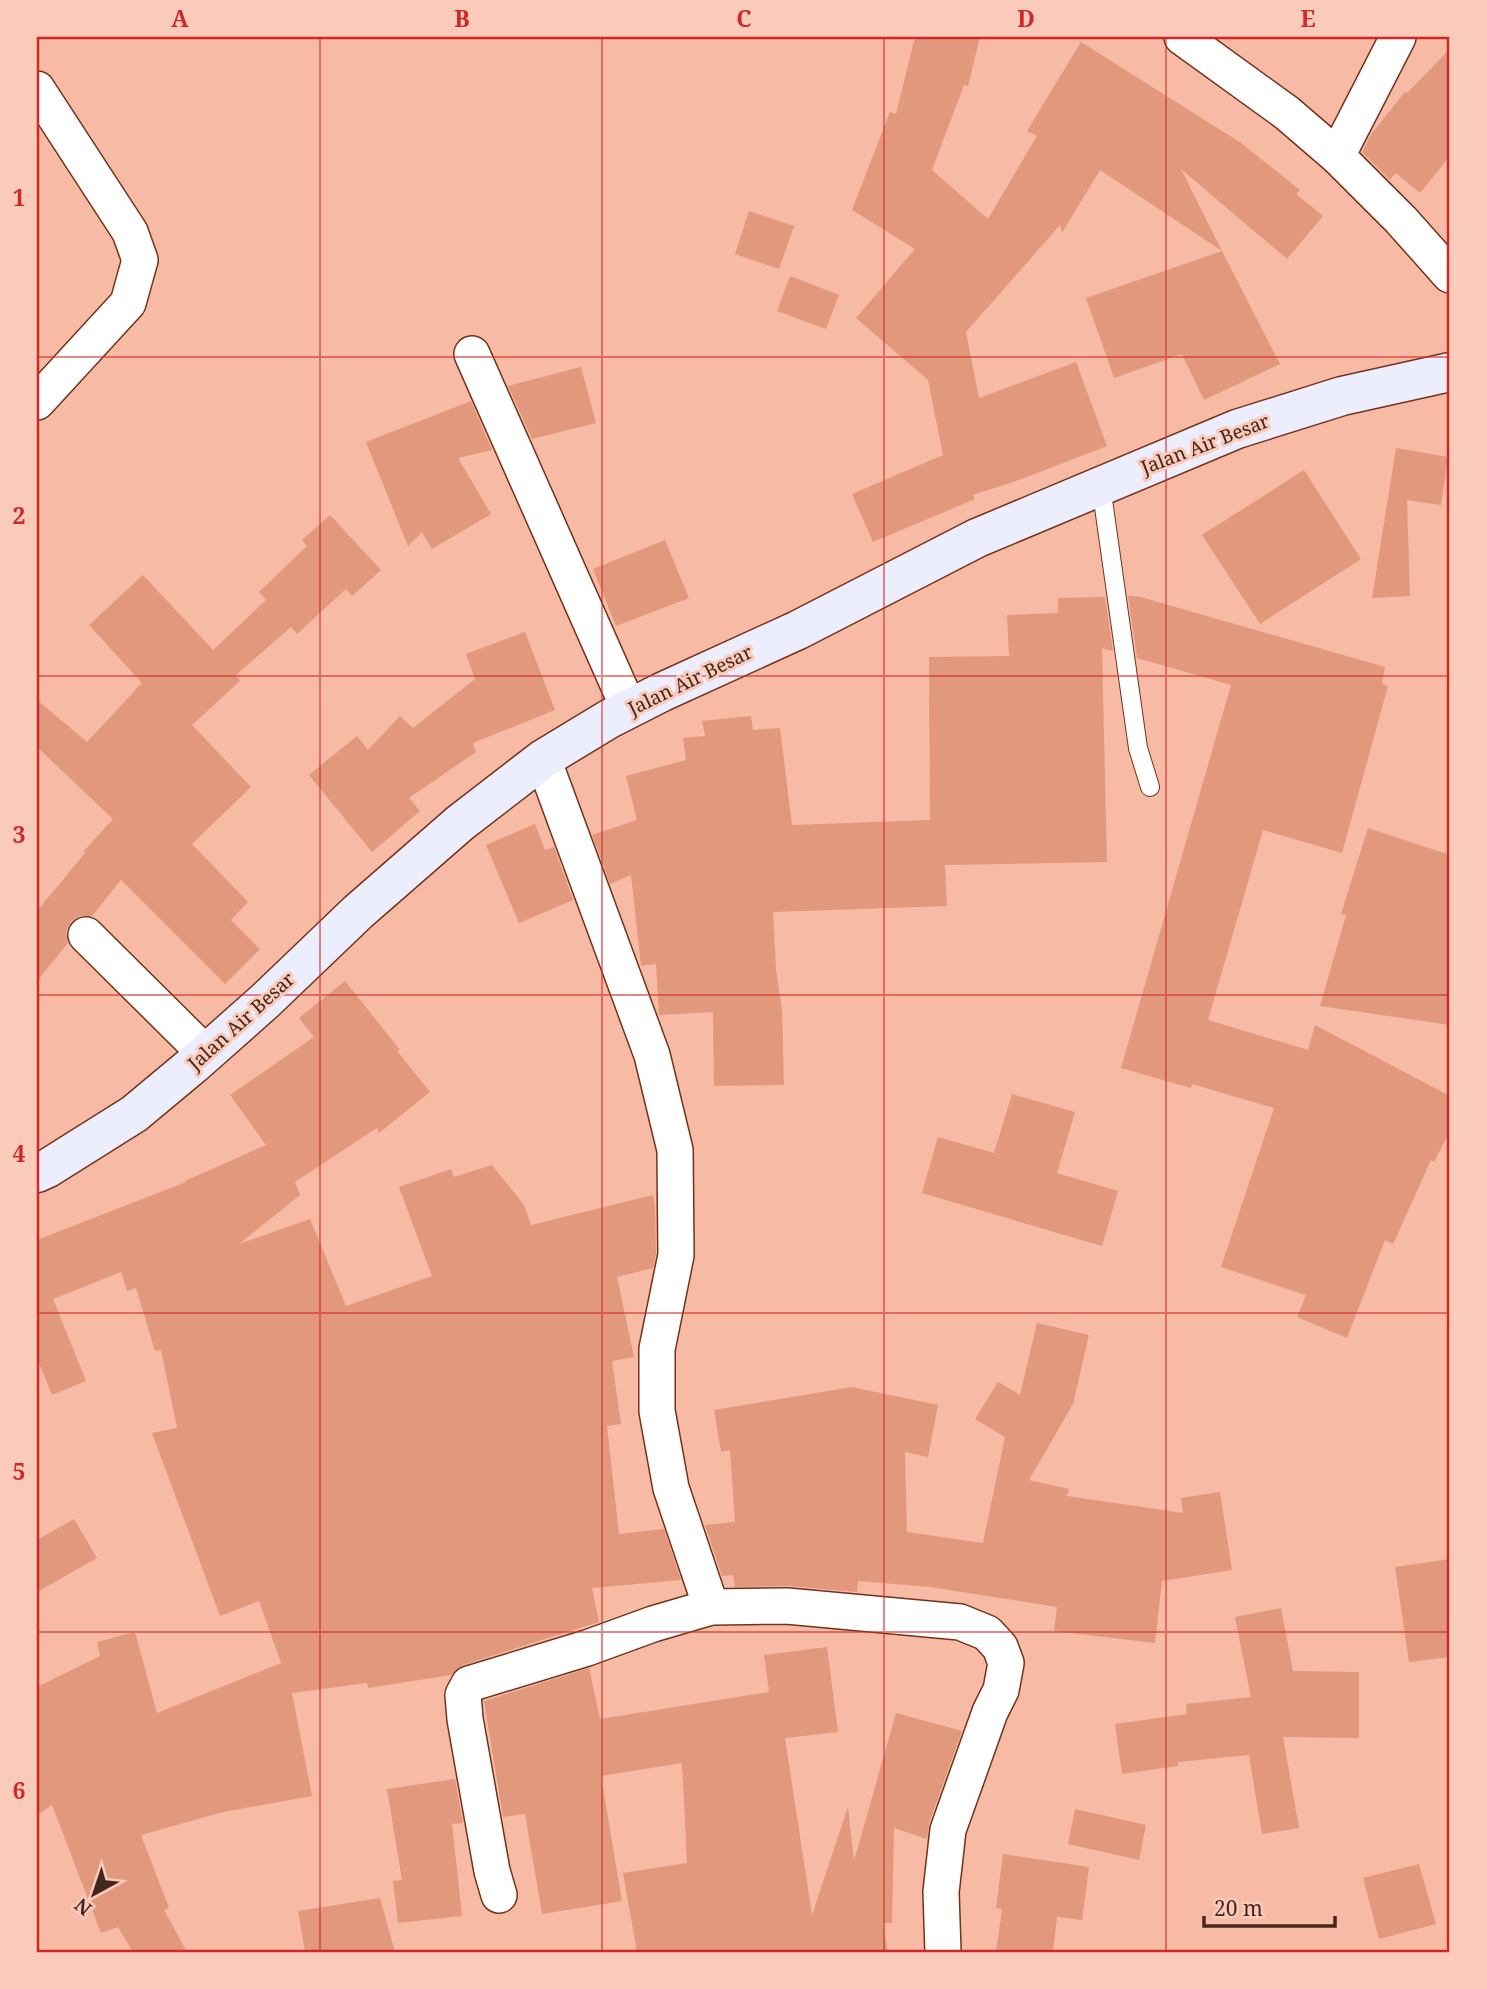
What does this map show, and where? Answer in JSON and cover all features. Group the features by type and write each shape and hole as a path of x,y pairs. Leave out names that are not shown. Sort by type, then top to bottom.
{"street":[{"path":"1182,37 1287,113 1337,156 1401,220 1450,275"},
{"path":"1337,156 1398,37"},
{"path":"37,89 130,232 141,260 128,303 37,402"},
{"path":"472,354 629,709"},
{"name":"Jalan Air Besar","path":"37,1173 134,1114 206,1054 358,912 460,824 543,759 629,709 798,629 977,538 1237,429 1342,396 1450,372"},
{"path":"543,759 652,1055 675,1150 677,1255 657,1349 657,1410 671,1488 711,1607"},
{"path":"86,935 206,1054"},
{"path":"499,1895 492,1871 465,1719 463,1695 469,1684 711,1607 787,1606 960,1622 987,1633 1000,1647 1006,1663 1000,1690 948,1830 941,1892 943,1952"}],"lane":[{"path":"1101,485 1138,748 1150,787"}],"building":[{"path":"915,37 980,37 968,86 964,85 932,170 988,219 1037,136 1027,131 1081,42 1241,143 1300,190 1296,194 1323,216 1287,259 1181,169 1222,251 1100,170 1062,233 1060,225 966,332 979,398 1076,362 1107,446 973,495 975,499 873,542 852,494 943,455 928,380 856,318 915,249 852,210 890,112 896,114"},
{"path":"1450,49 1450,156 1420,193 1396,173 1390,180 1362,152 1372,133 1405,92 1407,93"},
{"path":"749,211 794,226 779,269 735,254"},
{"path":"1222,251 1280,364 1204,400 1182,354 1114,378 1086,298"},
{"path":"790,276 839,295 826,329 777,311"},
{"path":"581,367 596,423 532,439 508,386"},
{"path":"471,401 492,450 458,458 491,514 432,549 422,532 408,546 366,442"},
{"path":"1396,448 1448,457 1441,505 1407,500 1410,596 1372,598"},
{"path":"1304,470 1361,559 1260,624 1202,535"},
{"path":"330,515 381,570 352,596 346,589 297,634 291,627 236,675 240,681 192,725 251,787 192,844 248,902 231,920 260,949 225,984 121,880 92,916 80,916 71,921 66,931 68,943 37,981 37,911 85,853 83,852 113,819 37,747 37,700 87,742 142,683 89,625 143,575 213,650 266,600 259,592 307,546 302,540"},
{"path":"665,540 689,598 616,626 593,569"},
{"path":"1128,596 1137,596 1385,667 1382,684 1388,686 1342,853 1263,830 1208,1020 1308,1050 1315,1025 1450,1096 1450,1131 1434,1162 1431,1160 1393,1244 1385,1240 1347,1338 1297,1317 1306,1295 1221,1267 1274,1108 1192,1084 1191,1088 1121,1068 1231,685 1137,658"},
{"path":"1105,597 1113,651 1102,648 1107,862 945,865 947,906 773,912 776,970 782,1010 784,1085 714,1086 713,1012 659,1015 656,964 641,966 631,875 610,884 592,835 637,820 626,776 686,760 683,738 705,736 702,721 751,716 753,730 780,728 792,825 930,820 929,657 1009,656 1007,615 1058,613 1058,598"},
{"path":"525,632 555,710 473,743 476,752 409,798 420,811 372,852 309,775 357,736 368,750 400,716 413,728 475,679 466,654"},
{"path":"535,824 545,850 554,847 573,900 519,923 486,845"},
{"path":"1368,828 1450,855 1450,1025 1320,1006 1346,915 1341,914"},
{"path":"345,981 430,1092 379,1133 377,1128 295,1182 300,1195 239,1244 310,1219 346,1306 432,1276 399,1187 451,1169 454,1177 492,1165 524,1205 531,1225 653,1195 656,1253 653,1268 617,1277 634,1357 612,1361 621,1424 607,1426 619,1534 664,1529 681,1580 592,1588 599,1622 463,1665 451,1675 368,1688 367,1683 292,1693 312,1796 223,1812 141,1835 169,1908 164,1910 187,1952 133,1952 118,1927 101,1933 52,1805 37,1815 37,1687 100,1656 97,1642 135,1632 157,1713 281,1663 259,1601 220,1616 152,1433 177,1428 161,1350 155,1351 136,1288 127,1291 121,1272 53,1299 86,1381 52,1395 37,1358 37,1240 186,1182 266,1145 230,1095 314,1037 299,1018"},
{"path":"1012,1094 1075,1112 1057,1173 1118,1191 1102,1246 922,1193 938,1137 994,1153"},
{"path":"1037,1323 1089,1335 1073,1404 1029,1480 1069,1489 1067,1496 1183,1513 1181,1498 1220,1492 1232,1570 1162,1581 1155,1643 1054,1631 1057,1607 930,1587 858,1581 857,1592 789,1586 735,1587 733,1575 722,1576 705,1525 735,1522 730,1450 721,1452 714,1410 852,1387 938,1405 928,1457 905,1452 907,1532 983,1543 1005,1437 975,1419 998,1382 1020,1395"},
{"path":"74,1519 97,1558 37,1592 37,1540"},
{"path":"1450,1559 1450,1657 1409,1662 1395,1567"},
{"path":"1281,1608 1293,1671 1359,1672 1359,1738 1283,1737 1299,1828 1262,1834 1249,1755 1178,1762 1178,1766 1122,1774 1115,1724 1187,1714 1186,1704 1251,1697 1235,1617"},
{"path":"827,1647 838,1732 785,1738 812,1915 848,1807 854,1861 896,1713 962,1731 929,1823 927,1839 894,1828 892,1923 883,1923 888,1952 637,1952 623,1873 687,1863 682,1763 601,1776 622,1901 542,1914 525,1814 503,1817 484,1701 589,1668 600,1719 769,1692 764,1655"},
{"path":"455,1779 463,1823 452,1824 462,1916 398,1923 393,1881 402,1880 387,1789"},
{"path":"1075,1809 1146,1825 1139,1860 1068,1844"},
{"path":"1003,1854 1089,1867 1082,1920 1057,1917 1053,1952 996,1952 1002,1909 996,1908"},
{"path":"1419,1864 1436,1924 1379,1939 1363,1878"},
{"path":"380,1898 395,1952 305,1952 298,1911"}]}
